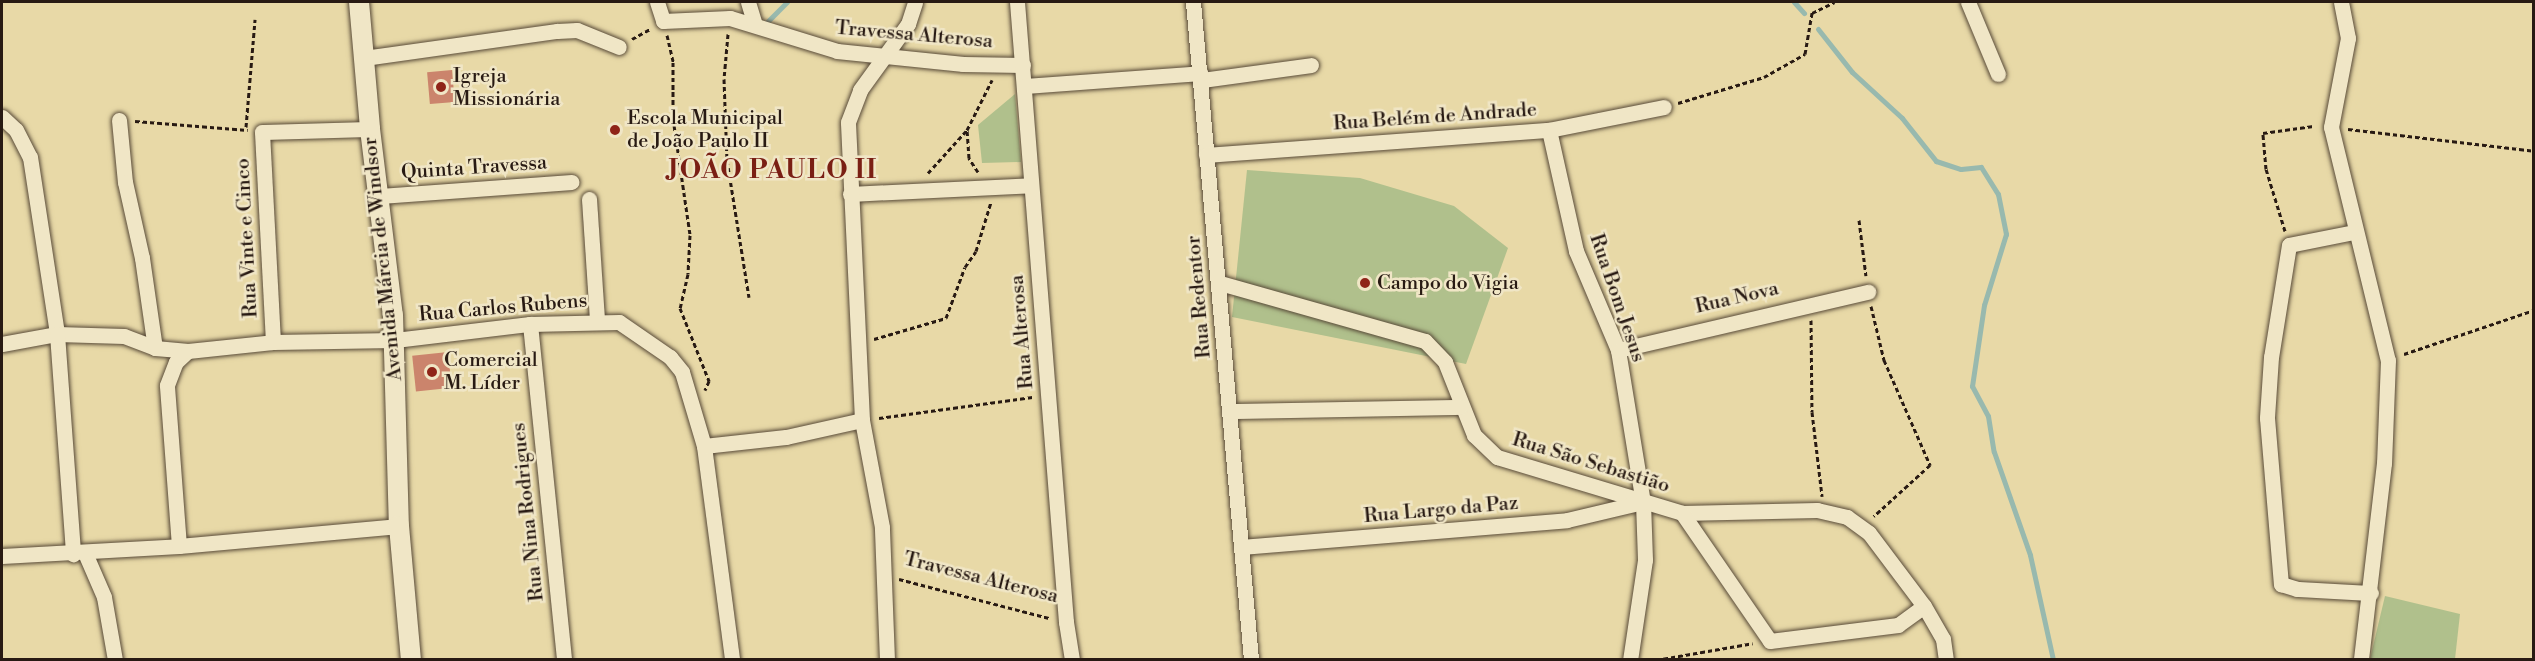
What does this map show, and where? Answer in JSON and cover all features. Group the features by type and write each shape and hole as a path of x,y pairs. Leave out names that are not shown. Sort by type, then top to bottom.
{"street":[{"name":"Avenida Márcia de Windsor","path":"359,2 370,129 381,196 395,340 399,526 411,660"},
{"path":"657,2 663,21"},
{"path":"748,2 755,25"},
{"path":"887,660 887,576 882,527 862,420 860,343 848,137 852,105 882,57 908,24 915,2"},
{"name":"Rua Alterosa","path":"1017,2 1066,622 1072,660"},
{"path":"1968,2 1998,74"},
{"path":"2341,2 2348,38 2331,127 2354,232 2388,360 2387,415 2372,593 2361,660"},
{"name":"Rua Redentor","path":"1196,3 1206,155 1220,283 1251,660"},
{"name":"Travessa Alterosa","path":"663,21 730,18 808,45 882,57 1023,65"},
{"path":"364,58 577,30 619,47"},
{"path":"1025,87 1201,77 1311,65"},
{"name":"Rua Belém de Andrade","path":"1206,155 1549,130 1664,106"},
{"path":"2,117 16,130 30,157 57,334 79,554 104,597 115,660"},
{"path":"119,120 125,182 142,258 155,348"},
{"path":"262,132 370,129"},
{"name":"Rua Bom Jesus","path":"1549,130 1576,251 1589,289 1617,350 1643,502 1645,560 1630,660"},
{"name":"Rua Vinte e Cinco","path":"262,132 273,342"},
{"name":"Quinta Travessa","path":"381,196 571,182"},
{"path":"850,194 989,185 1031,185"},
{"path":"589,199 597,321"},
{"path":"2354,232 2289,245 2268,398 2279,578 2285,587 2297,590 2372,593"},
{"name":"Rua São Sebastião","path":"1220,283 1425,341 1445,362 1460,407 1474,435 1497,457 1682,513 1824,512 1847,517 1862,527 1924,606 1943,639 1946,660"},
{"name":"Rua Nova","path":"1617,350 1868,292"},
{"name":"Rua Carlos Rubens","path":"2,344 57,334 124,336 155,348 188,351 273,342 395,340 530,324 619,322 670,357 682,372 704,446 732,660"},
{"name":"Rua Nina Rodrigues","path":"530,324 564,660"},
{"path":"178,546 167,385 176,362 188,351"},
{"path":"1230,411 1460,407"},
{"path":"704,446 786,437 862,420"},
{"name":"Rua Largo da Paz","path":"1241,547 1567,520 1643,502"},
{"path":"1682,513 1770,640 1898,625 1924,606"},
{"path":"2,556 79,554 399,526"}],"path":[{"path":"1664,106 1764,76 1805,54 1812,13 1835,2"},
{"path":"730,18 724,78 727,160 749,297"},
{"path":"246,130 255,19"},
{"path":"619,47 663,21 673,62 673,118 690,235 688,274 680,308 709,381 694,410"},
{"path":"914,189 967,130 978,114 998,64"},
{"path":"119,120 262,132"},
{"path":"2289,245 2266,169 2263,133 2320,125 2534,151"},
{"path":"860,343 946,318 991,207 989,185 969,158 967,130"},
{"path":"1858,220 1868,292 1884,360 1930,465 1862,527"},
{"path":"1809,304 1812,412 1824,512"},
{"path":"2388,360 2534,310"},
{"path":"862,420 1048,395"},
{"name":"Travessa Alterosa","path":"887,576 1066,622"},
{"path":"1656,660 1770,640"}],"green space":[{"path":"1015,94 1021,162 982,163 978,125"},
{"name":"Campo do Vigia","path":"1247,170 1360,178 1454,206 1508,248 1466,364 1232,317"},
{"path":"2385,596 2460,614 2455,659 2370,659"}],"building":[{"name":"Igreja Missionária","path":"452,70 455,102 430,104 427,72"},
{"name":"Comercial M. Líder","path":"448,352 452,388 416,392 412,356"}],"waterway":[{"path":"765,24 787,2"},
{"path":"1794,2 1804,13"},
{"path":"1818,29 1852,72 1902,118 1936,161 1961,169 1981,167 1998,194 2006,234 1984,305 1972,386 1988,416 1994,452 2030,555 2053,660"}],"place":[{"name":"Igreja Missionária","path":"441,87"},
{"name":"Escola Municipal de João Paulo II","path":"615,130"},
{"name":"Campo do Vigia","path":"1365,283"},
{"name":"Comercial M. Líder","path":"432,372"}],"district":[{"name":"JOÃO PAULO II","path":"773,171"}]}
